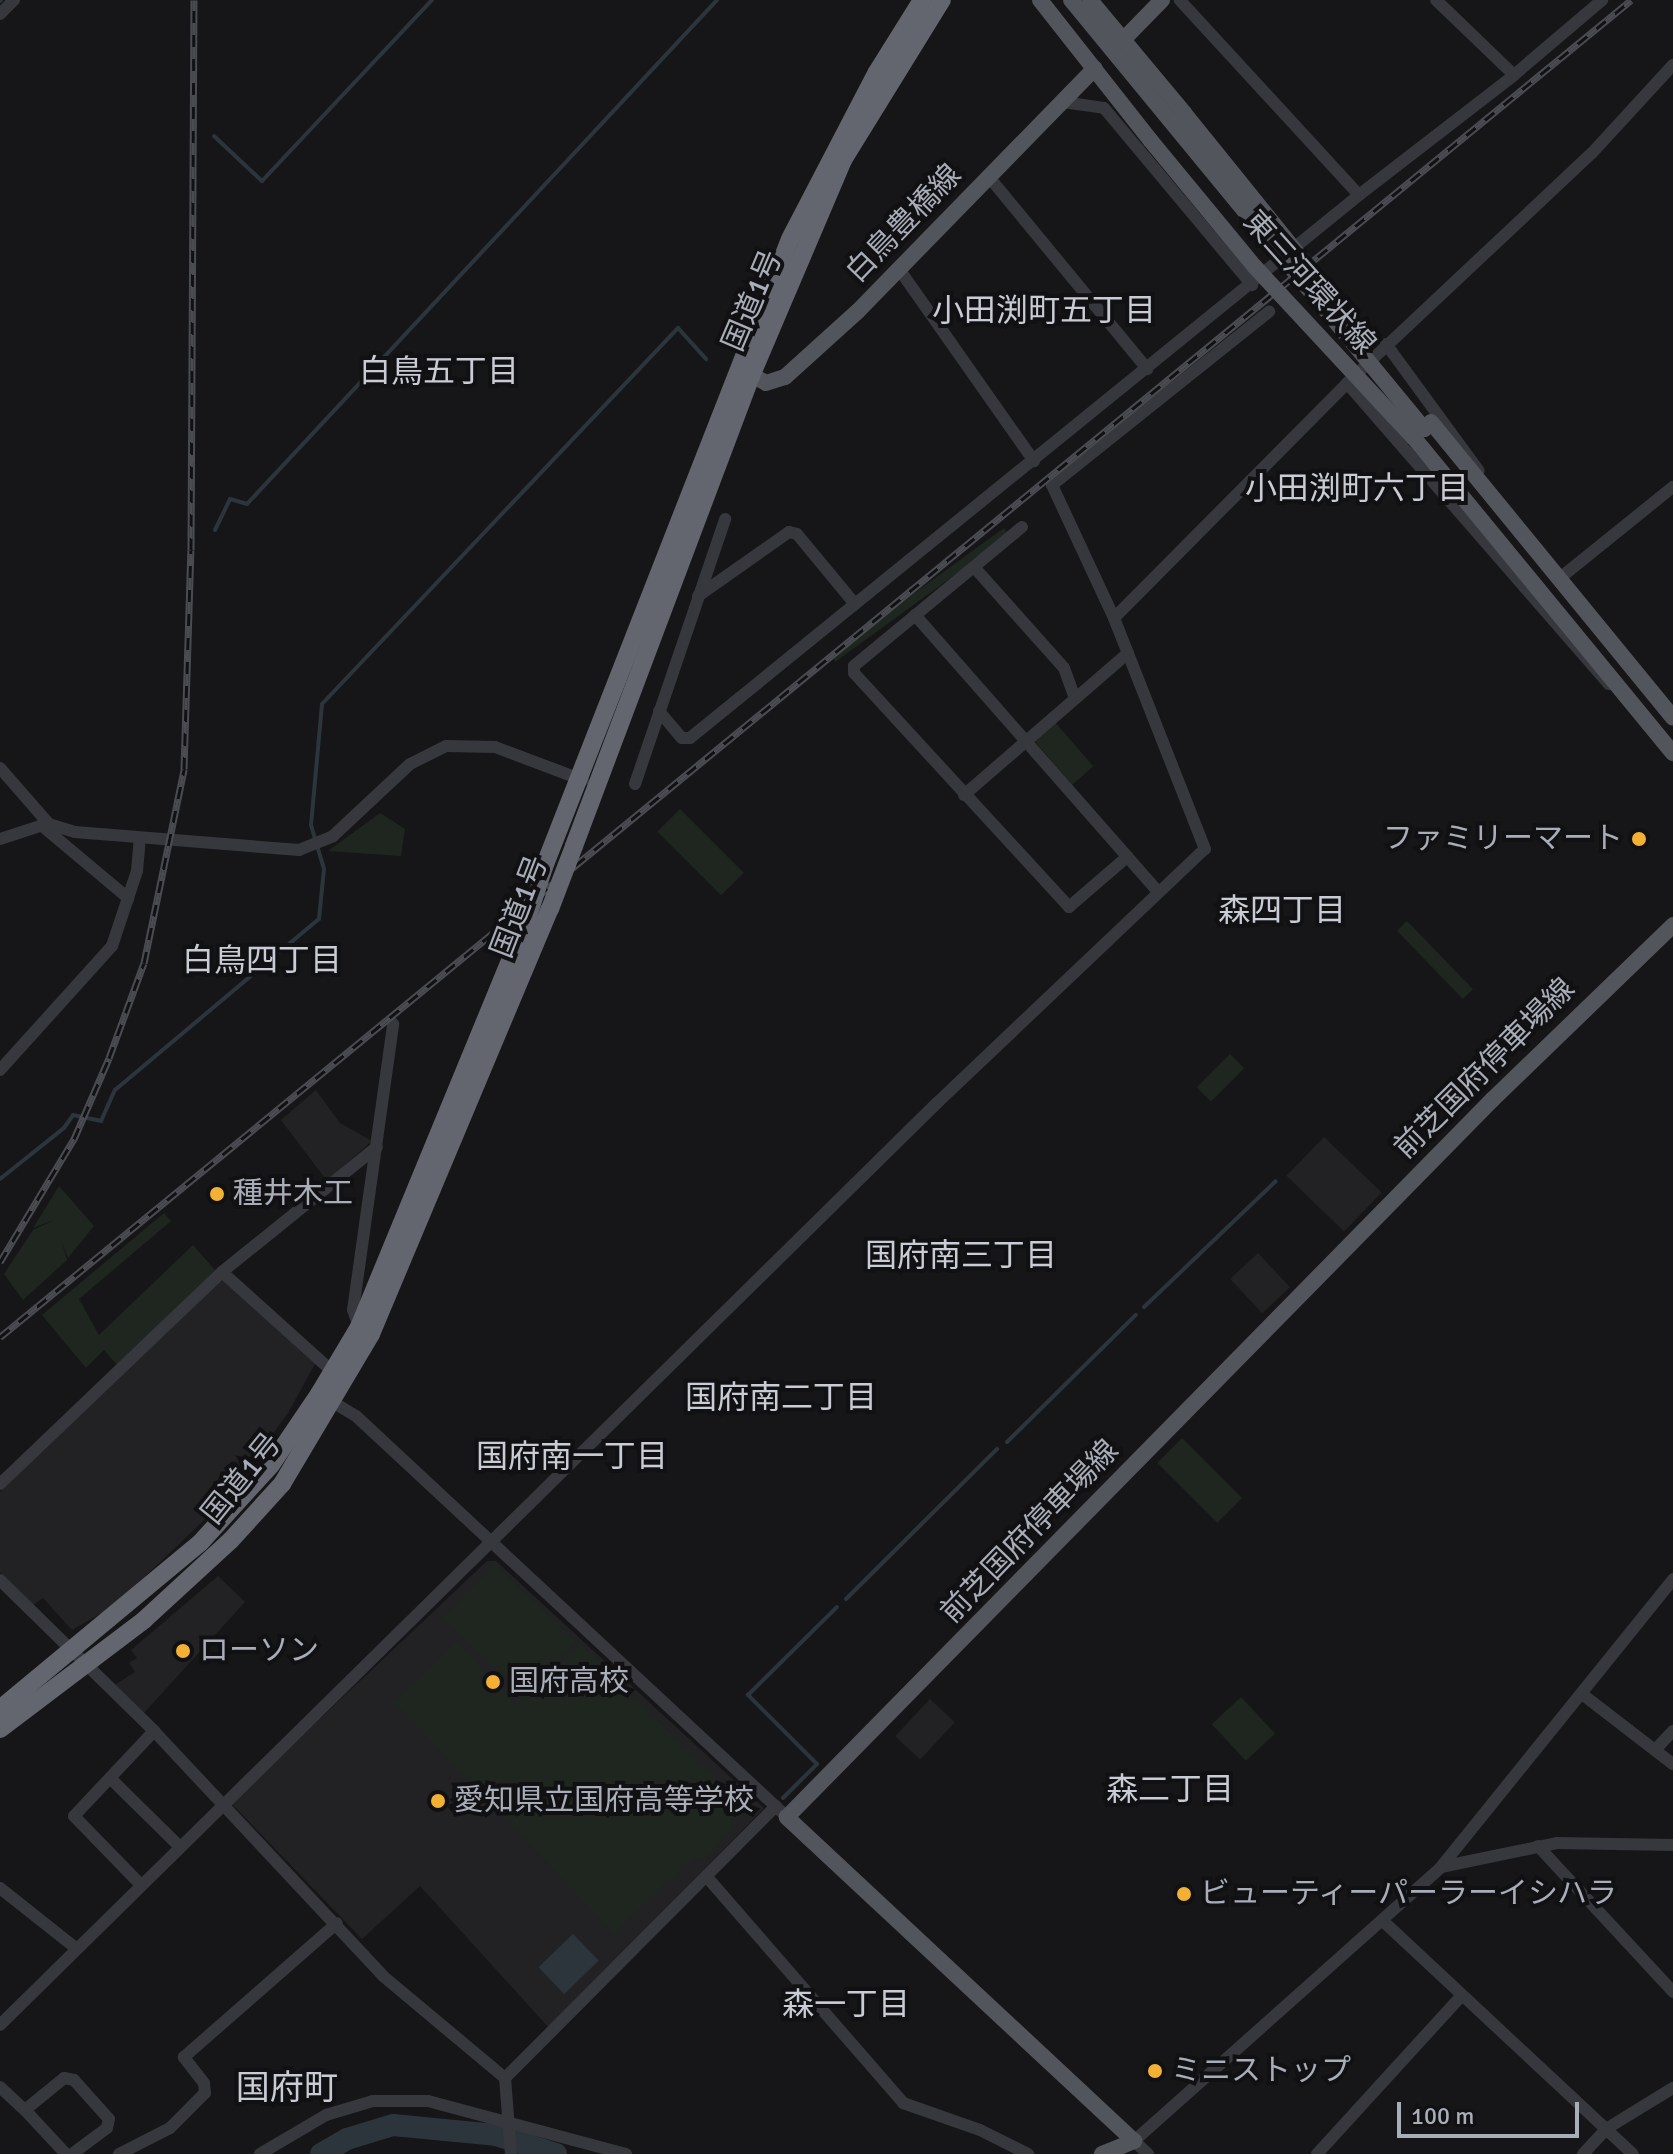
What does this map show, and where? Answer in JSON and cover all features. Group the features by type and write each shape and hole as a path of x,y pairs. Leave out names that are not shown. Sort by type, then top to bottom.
{"highway":[{"name":"国道1号","path":"326,1399 333,1372 359,1327 526,922 544,867 586,781 832,154 922,0"},
{"name":"国道1号","path":"744,372 843,160 942,0"},
{"name":"国道1号","path":"0,1729 80,1660 243,1500 326,1399 393,1286 550,909 574,846 586,781"},
{"name":"国道1号","path":"0,1709 80,1660"}],"main road":[{"name":"東三河環状線","path":"1040,0 1255,267 1423,430 1562,577 1673,718"},
{"name":"東三河環状線","path":"1071,0 1496,521 1546,594"},
{"name":"東三河環状線","path":"1090,0 1184,113 1546,594 1673,753"},
{"path":"1123,40 1162,0"},
{"name":"白鳥豊橋線","path":"744,372 766,383 785,377 899,269 1095,68"},
{"name":"東三河環状線","path":"1496,521 1562,577"},
{"name":"前芝国府停車場線","path":"781,1812 1492,1100 1673,925"},
{"path":"781,1812 1134,2141 1102,2154"}],"street":[{"path":"0,14 14,0"},
{"path":"1180,0 1359,195"},
{"path":"1436,0 1514,75"},
{"path":"659,711 682,738 690,738 1252,285 1359,195 1514,75 1602,0"},
{"path":"1114,618 1386,344 1592,153 1673,65"},
{"path":"1063,102 1104,108 1252,285"},
{"path":"989,177 1147,369"},
{"path":"899,269 1034,461"},
{"path":"0,2025 222,1803 1205,849 1114,618 1052,485 1269,312"},
{"path":"1386,344 1562,577 1673,487"},
{"path":"1347,383 1596,672 1632,704"},
{"path":"635,784 725,519"},
{"path":"1022,527 854,666 854,673 1069,907 1127,857"},
{"path":"698,596 789,532 797,534 855,604"},
{"path":"974,567 1064,668 1075,698"},
{"path":"915,615 1158,892"},
{"path":"964,795 1128,653"},
{"path":"0,839 45,824 140,839 312,848 342,829 410,764 457,744 495,747 586,781"},
{"path":"0,768 45,824 128,898"},
{"path":"0,1070 103,960 128,898 140,839"},
{"path":"359,1327 353,1310 393,1024"},
{"path":"0,1484 222,1272 377,1147"},
{"path":"222,1272 333,1372"},
{"path":"326,1399 356,1416 781,1812 706,1876 505,2078"},
{"path":"1148,2154 1134,2141 1384,1922 1441,1867 1673,1579"},
{"path":"0,1580 154,1731 337,1923 383,1976 505,2078 511,2154"},
{"path":"1582,1694 1673,1764"},
{"path":"141,1885 74,1816 154,1731"},
{"path":"1655,1750 1673,1731"},
{"path":"110,1778 180,1847"},
{"path":"1441,1867 1538,1846 1578,1841 1673,1845"},
{"path":"1538,1846 1673,1992"},
{"path":"706,1876 903,2103 980,2130 1028,2154"},
{"path":"0,1888 77,1949"},
{"path":"1384,1922 1633,2154"},
{"path":"119,2154 136,2149 170,2128 205,2093 184,2057 337,1923"},
{"path":"1317,2154 1462,1995"},
{"path":"25,2110 64,2078 74,2080 109,2119 107,2128 72,2154"},
{"path":"0,2087 66,2154"},
{"path":"1583,2154 1606,2129 1673,2088"},
{"path":"260,2154 326,2115 373,2101 428,2101 626,2154"}],"shaded area":[{"path":"1004,528 1009,535 835,662 830,654"},
{"path":"1054,721 1093,766 1072,785 1033,739"},
{"path":"680,809 744,873 721,895 657,832"},
{"path":"380,813 405,829 401,856 328,851"},
{"path":"1407,921 1473,989 1463,999 1397,931"},
{"path":"1230,1054 1244,1068 1211,1101 1197,1087"},
{"path":"316,1090 340,1123 372,1141 327,1181 281,1120"},
{"path":"1324,1137 1382,1193 1344,1231 1286,1176"},
{"path":"59,1186 94,1226 68,1258 62,1243 67,1260 23,1300 4,1274 33,1230 54,1220 33,1228"},
{"path":"164,1213 171,1221 79,1299 99,1335 193,1245 215,1270 117,1365 104,1350 86,1368 42,1315"},
{"path":"1258,1253 1290,1287 1262,1313 1230,1279"},
{"path":"220,1278 315,1364 288,1413 222,1503 114,1606 72,1630 43,1598 33,1605 0,1572 0,1492"},
{"path":"1182,1438 1242,1498 1217,1523 1157,1463"},
{"name":"国府高校","path":"487,1561 496,1561 764,1808 549,2028 420,1886 362,1939 231,1803"},
{"path":"495,1564 576,1642 523,1696 443,1618"},
{"path":"218,1576 245,1602 143,1714 113,1686 135,1672 129,1663 137,1658 131,1650"},
{"path":"457,1642 516,1706 581,1644 732,1794 733,1828 705,1860 693,1857 614,1933 394,1702"},
{"path":"1241,1697 1275,1734 1246,1761 1212,1724"},
{"path":"930,1699 955,1722 920,1759 895,1736"},
{"path":"573,1934 599,1961 564,1994 538,1967"}],"waterway":[{"path":"214,136 262,181 432,0"},
{"path":"215,530 230,499 247,504 717,0"},
{"path":"0,1179 64,1128 73,1115 101,1121 115,1090 319,919 324,869 311,825 322,704 678,328 706,359"},
{"path":"1144,1307 1276,1181"},
{"path":"1007,1442 1136,1315"},
{"path":"846,1599 997,1449"},
{"path":"783,1798 817,1764 748,1695 837,1607"},
{"path":"321,2154 347,2139 393,2125 496,2135 556,2154"}],"railway":[{"path":"0,1262 74,1139 109,1058 144,963 184,769 191,550 194,0"},
{"path":"0,1337 1631,0"}],"place":[{"name":"ファミリーマート","path":"1639,839"},
{"name":"種井木工","path":"217,1194"},
{"name":"ローソン","path":"183,1651"},
{"name":"国府高校","path":"493,1682"},
{"name":"愛知県立国府高等学校","path":"438,1801"},
{"name":"ビューティーパーラーイシハラ","path":"1184,1894"},
{"name":"ミニストップ","path":"1155,2071"}],"district":[{"name":"小田渕町五丁目","path":"1044,311"},
{"name":"白鳥五丁目","path":"439,372"},
{"name":"小田渕町六丁目","path":"1357,489"},
{"name":"森四丁目","path":"1282,911"},
{"name":"白鳥四丁目","path":"262,961"},
{"name":"国府南三丁目","path":"961,1256"},
{"name":"国府南二丁目","path":"781,1398"},
{"name":"国府南一丁目","path":"572,1457"},
{"name":"森二丁目","path":"1170,1790"},
{"name":"森一丁目","path":"846,2005"},
{"name":"国府町","path":"287,2089"}]}
